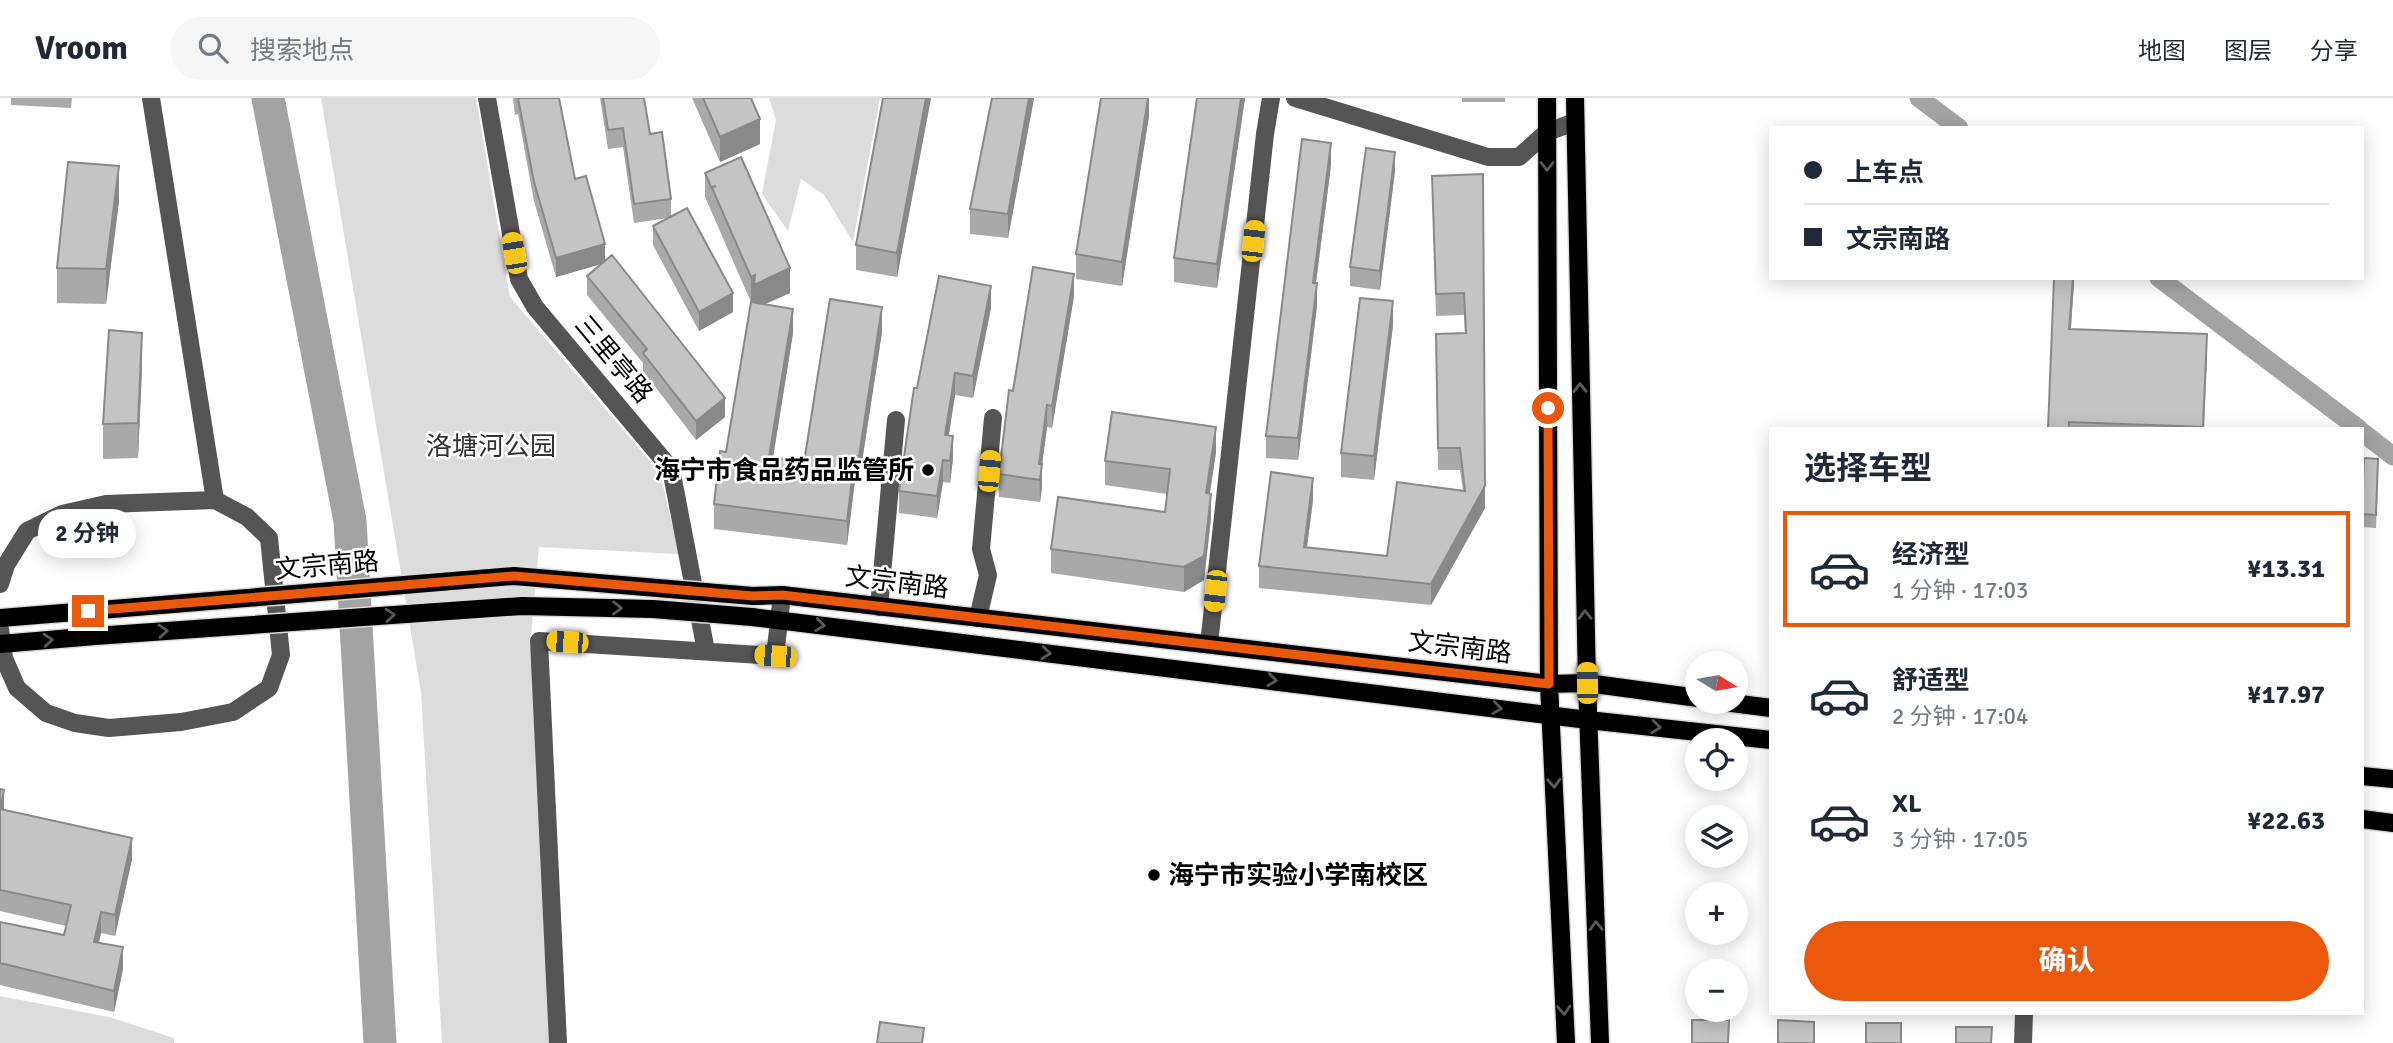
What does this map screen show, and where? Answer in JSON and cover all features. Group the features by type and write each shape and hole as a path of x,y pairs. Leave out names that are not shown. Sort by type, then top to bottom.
{"main road":[{"path":"1547,98 1549,684 1566,1043"},
{"path":"1574,98 1588,720 1600,1043"},
{"name":"文宗南路","path":"0,618 514,576 753,596 782,595 1549,684 1587,683 1685,696"},
{"path":"1,639 95,636 522,606 653,609 779,620 1588,720 1769,740"},
{"path":"1748,705 1769,708"},
{"path":"2364,776 2393,779"},
{"path":"2364,819 2393,823"}],"street":[{"path":"151,98 215,500"},
{"name":"三里亭路","path":"487,98 519,279 535,307 671,469 706,652"},
{"path":"1209,644 1271,98"},
{"path":"1295,98 1488,158 1520,157 1547,132 1575,122"},
{"path":"978,618 988,575 982,549 993,418"},
{"path":"879,607 896,420"},
{"path":"0,584 6,565 27,531 62,514 106,504 215,500 247,517 269,538 281,655 269,688 233,712 194,720 109,728 75,723 46,713 17,688 4,658 1,639"},
{"path":"558,1043 539,641 775,656 782,595"},
{"path":"2023,1043 2024,1015"}],"green space":[{"name":"洛塘河公园","path":"321,98 476,98 510,297 660,473 679,554 539,547 530,645 556,1043 442,1043 421,692"},
{"path":"769,98 880,98 853,242 824,195 801,179 788,231 762,194 776,120"},
{"path":"0,996 109,1017 174,1038 174,1043 0,1043"}],"building":[{"path":"518,98 559,98 575,179 586,176 605,244 556,258 534,182"},
{"path":"603,98 644,98 650,134 662,132 671,199 634,204 623,128 608,130"},
{"path":"703,98 751,98 760,119 720,137"},
{"path":"883,98 926,98 897,253 856,245"},
{"path":"992,98 1029,98 1008,214 970,209"},
{"path":"1101,98 1148,98 1122,262 1076,254"},
{"path":"1197,98 1241,98 1217,264 1174,258"},
{"path":"1302,139 1331,143 1313,283 1317,283 1298,438 1266,436"},
{"path":"1366,148 1395,152 1380,271 1350,267"},
{"path":"741,157 790,268 754,285 755,275 751,277 712,188 716,186 711,187 705,173"},
{"path":"68,162 119,166 106,269 57,268"},
{"path":"1483,174 1485,486 1431,584 1259,566 1271,472 1313,478 1304,547 1387,556 1397,482 1465,491 1460,448 1438,448 1436,334 1466,333 1464,293 1436,294 1432,176"},
{"path":"687,208 733,293 699,312 653,226"},
{"path":"612,255 725,398 696,421 643,353 647,349 587,276"},
{"path":"1033,267 1074,274 1052,406 1047,405 1039,464 1042,464 1040,480 999,474 1009,390 1013,391"},
{"path":"939,276 991,286 973,376 955,373 945,435 953,436 950,461 943,460 937,496 899,491 914,388 917,388"},
{"path":"2054,280 2073,280 2069,329 2207,334 2203,427 2069,422 2069,427 2048,427"},
{"path":"1360,298 1393,301 1374,456 1341,453"},
{"path":"830,299 882,307 859,456 855,456 847,521 714,504 720,451 726,452 751,302 793,309 769,457 804,462"},
{"path":"109,330 142,333 138,423 103,424"},
{"path":"1112,412 1216,427 1206,493 1211,494 1204,556 1184,567 1051,549 1058,497 1165,512 1170,469 1105,461"},
{"path":"2364,458 2378,459 2376,515 2364,514"},
{"path":"0,789 4,790 0,809"},
{"path":"0,809 132,838 115,915 101,912 94,942 123,947 114,991 0,963 0,922 64,935 71,905 0,890"},
{"path":"1778,1020 1814,1022 1814,1043 1778,1043"},
{"path":"880,1022 924,1028 922,1043 877,1043"},
{"path":"1692,1022 1729,1022 1728,1043 1692,1043"},
{"path":"1866,1023 1901,1023 1901,1043 1866,1043"},
{"path":"1956,1027 1992,1027 1991,1043 1956,1043"}],"waterway":[{"path":"268,98 350,521 380,1043"},
{"path":"1919,98 1956,126"},
{"path":"2162,280 2356,427"},
{"path":"2364,434 2393,456"}],"place":[{"name":"海宁市食品药品监管所","path":"928,470"},
{"name":"海宁市实验小学南校区","path":"1154,875"}],"route":[{"path":"88,611 514,576 753,596 782,595 1549,684 1548,408"}]}
